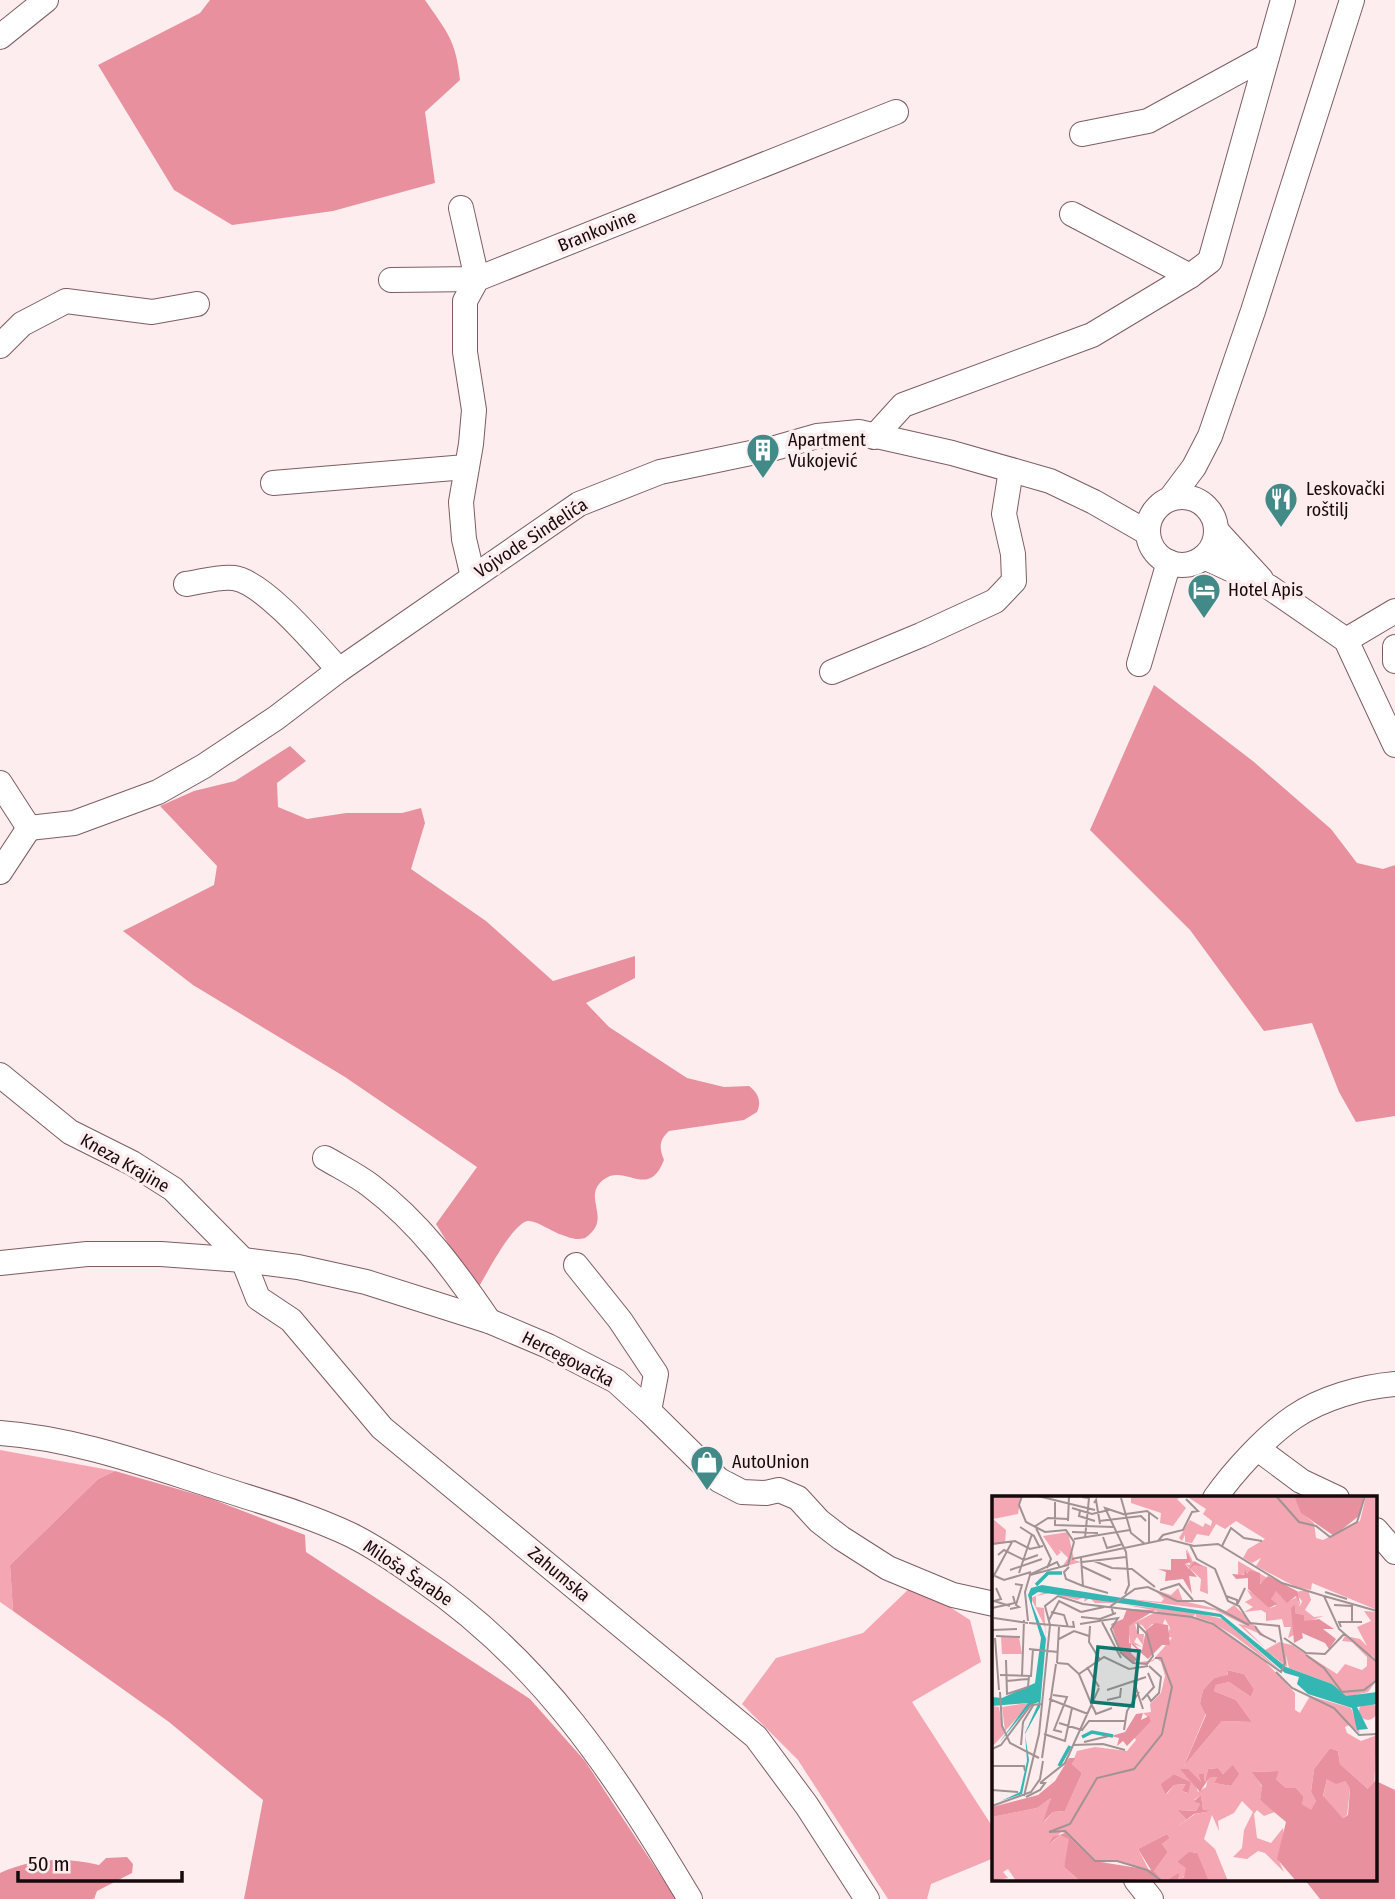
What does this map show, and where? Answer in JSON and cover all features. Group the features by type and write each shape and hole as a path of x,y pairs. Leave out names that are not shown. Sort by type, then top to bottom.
{"street":[{"path":"0,37 46,0"},
{"path":"874,437 903,405 1092,335 1210,261 1283,0"},
{"path":"1210,436 1203,503 1214,520 1215,540 1203,557 1193,563 1181,565 1169,562 1158,555 1151,545 1149,524 1194,467 1210,436 1253,311 1352,0"},
{"path":"1082,134 1148,121 1267,55"},
{"name":"Brankovine","path":"477,279 896,112"},
{"path":"461,208 477,279 465,301 465,352 474,410 461,502 464,540 472,577"},
{"path":"1072,214 1190,275"},
{"path":"391,281 477,279"},
{"path":"0,346 22,324 65,301 152,312 197,304"},
{"name":"Vojvode Sinđelića","path":"29,828 74,823 158,792 204,766 276,718 338,670 579,503 660,472 775,448 817,436 859,432 952,453 1050,481 1094,502"},
{"path":"273,483 466,467"},
{"path":"832,672 995,601 1014,581 1013,554 1004,514 1011,470"},
{"path":"1094,502 1130,509 1181,497 1203,503"},
{"path":"1094,502 1148,533"},
{"path":"1216,530 1269,587"},
{"path":"1203,557 1269,587 1346,640 1395,745"},
{"path":"1139,664 1169,562"},
{"path":"186,584 236,578 262,593 306,633 338,670"},
{"path":"1346,640 1395,611"},
{"path":"1395,647 1395,660"},
{"path":"0,783 29,828 0,872"},
{"name":"Kneza Krajine","path":"0,1074 70,1132 132,1163 173,1189 243,1260"},
{"path":"324,1158 370,1185 418,1228 452,1268 489,1321"},
{"name":"Hercegovačka","path":"0,1263 100,1254 160,1254 243,1260 298,1267 366,1282 489,1321 548,1346 616,1381 719,1480 742,1492 766,1493 779,1490 798,1498 819,1521 888,1568 953,1595 992,1604"},
{"name":"Zahumska","path":"243,1260 258,1298 291,1320 382,1428 756,1737 807,1806 867,1899"},
{"path":"576,1265 621,1320 656,1374 649,1411"},
{"path":"1217,1496 1258,1448 1294,1417 1343,1394 1368,1387 1395,1384"},
{"name":"Miloša Šarabe","path":"0,1433 85,1447 292,1512 351,1535 400,1564 494,1636 552,1696 597,1752 690,1899"},
{"path":"1258,1448 1301,1481 1332,1496"},
{"path":"1378,1533 1395,1552"},
{"path":"1138,1882 1151,1899"}],"shaded area":[{"path":"210,0 425,0 453,46 460,80 425,112 435,183 333,211 232,225 174,190 98,65 200,13"},
{"path":"1154,685 1254,762 1331,829 1357,863 1383,869 1395,865 1395,1116 1356,1122 1339,1092 1312,1023 1264,1031 1190,930 1090,830"},
{"path":"290,746 306,761 277,783 278,807 307,819 346,813 402,813 421,808 425,823 411,869 486,921 553,981 635,956 635,978 586,1003 609,1027 687,1078 724,1087 749,1086 758,1098 757,1112 744,1120 669,1131 661,1144 664,1160 658,1172 651,1178 643,1180 620,1175 611,1176 597,1187 597,1223 585,1238 559,1234 532,1221 523,1223 508,1239 477,1290 436,1224 477,1167 345,1077 193,985 123,931 214,885 217,866 160,806 194,791 235,781"},
{"path":"0,1450 115,1471 98,1479 10,1565 13,1611 0,1602"},
{"path":"115,1471 209,1498 305,1535 306,1552 530,1699 585,1761 676,1899 244,1899 263,1800 169,1722 13,1611 10,1565 98,1479"},
{"path":"914,1584 970,1620 981,1662 912,1702 992,1826 992,1859 931,1884 927,1899 888,1899 798,1760 742,1704 776,1658 863,1633"},
{"path":"1378,1782 1395,1790 1395,1899 1320,1899 1307,1882 1378,1882"},
{"path":"127,1857 133,1864 132,1873 97,1891 94,1899 0,1899 0,1873 24,1864 49,1860 99,1865 106,1858"}],"place":[{"name":"Apartment Vukojević","path":"763,480"},
{"name":"Leskovački roštilj","path":"1281,529"},
{"name":"Hotel Apis","path":"1204,620"},
{"name":"AutoUnion","path":"707,1492"}]}
